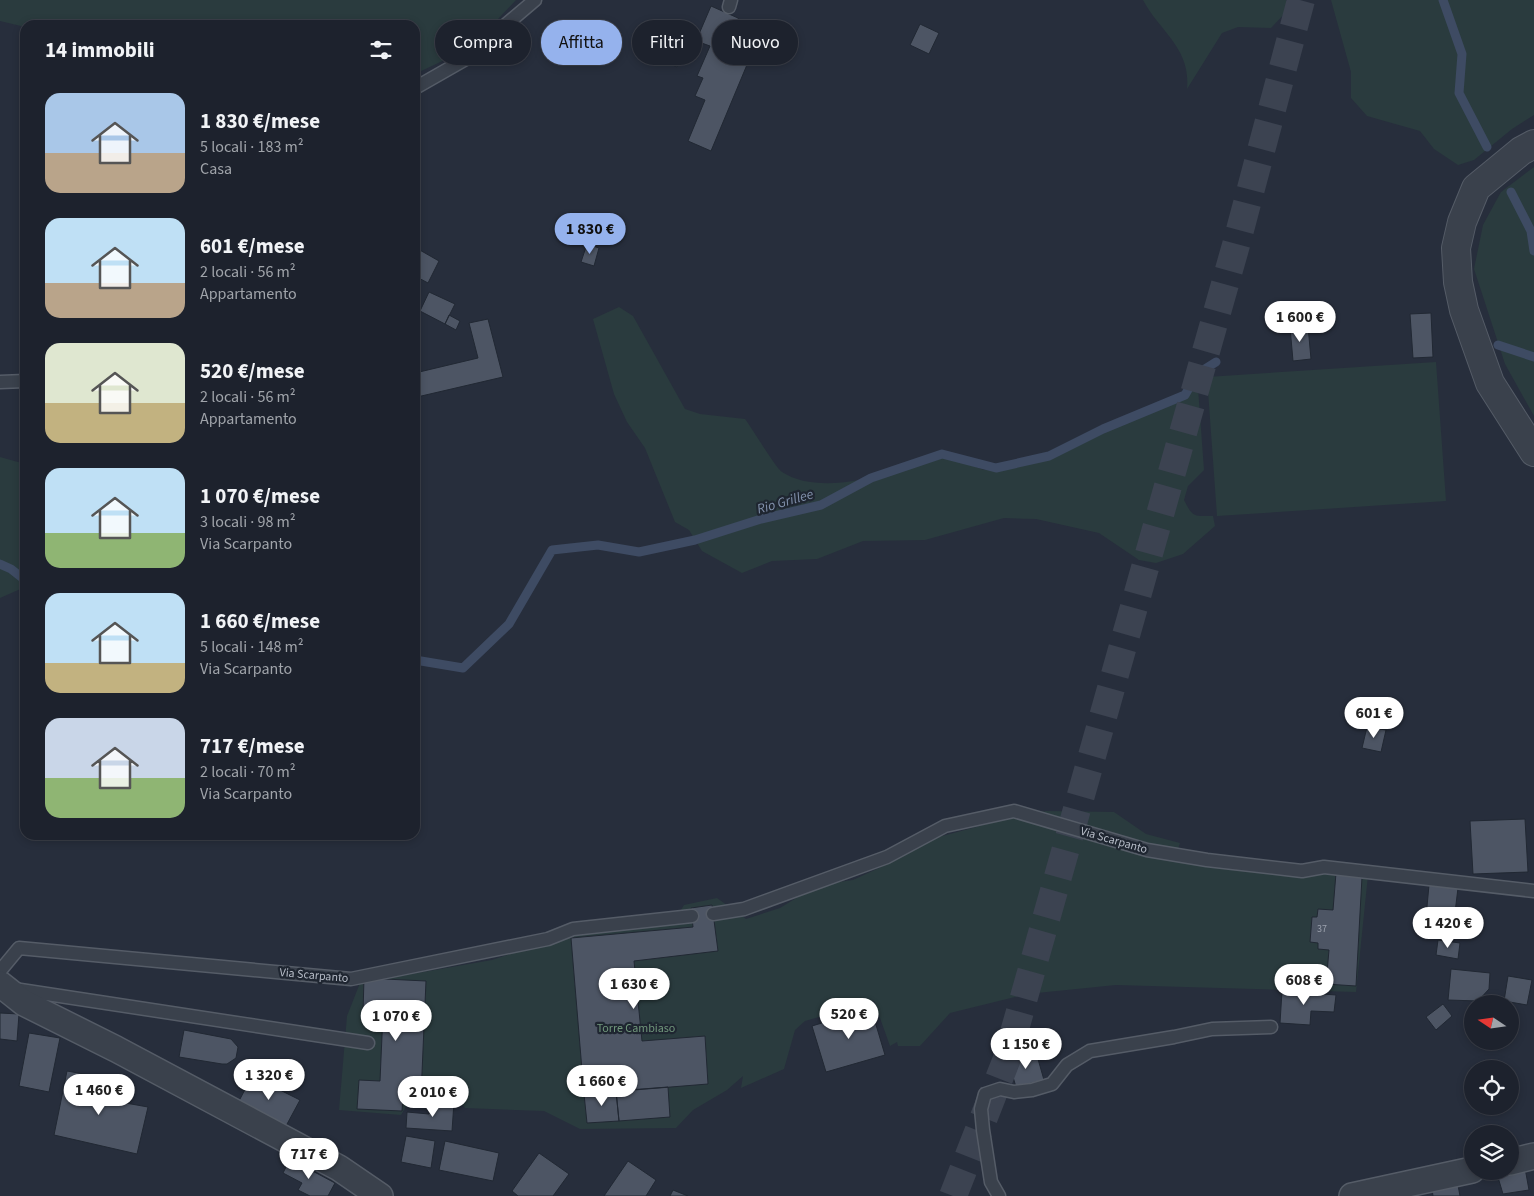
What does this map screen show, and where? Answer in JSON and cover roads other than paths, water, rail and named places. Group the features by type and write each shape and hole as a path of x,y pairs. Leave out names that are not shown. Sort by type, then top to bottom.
{"street":[{"path":"1534,144 1521,151 1476,188 1462,222 1456,248 1458,282 1464,310 1490,383 1534,452"},
{"path":"2,981 24,1003 116,1049 339,1168 380,1196"},
{"path":"1519,1160 1534,1156"},
{"path":"1352,1196 1464,1172"}],"lane":[{"path":"420,85 464,60 535,0"},
{"path":"0,382 20,381"},
{"name":"Via Scarpanto","path":"713,914 744,908 887,857 945,826 1014,811 1146,850 1206,860 1302,871 1324,867 1534,891"},
{"name":"Via Scarpanto","path":"2,981 19,948 351,979 548,939 573,929 692,916"},
{"path":"2,981 368,1044"},
{"path":"999,1196 991,1182 983,1130 981,1109 985,1094 1000,1089 1014,1092 1032,1090 1052,1084 1067,1065 1090,1051 1212,1029 1271,1027"}],"waterway":[{"path":"1443,0 1462,54 1459,93 1487,147"},
{"path":"1511,192 1531,231 1534,251"},
{"name":"Rio Grillee","path":"1498,345 1534,357"},
{"name":"Rio Grillee","path":"420,661 463,668 509,624 552,550 598,545 639,552 695,540 761,519 821,505 871,478 942,454 996,468 1049,456 1103,429 1185,395 1197,374 1216,362"},
{"name":"Rio Grillee","path":"0,564 20,576"}],"tunnel":[{"path":"953,1196 1006,1061 1236,245 1301,0"}],"park label":[{"name":"Torre Cambiaso","path":"636,1028"}]}
